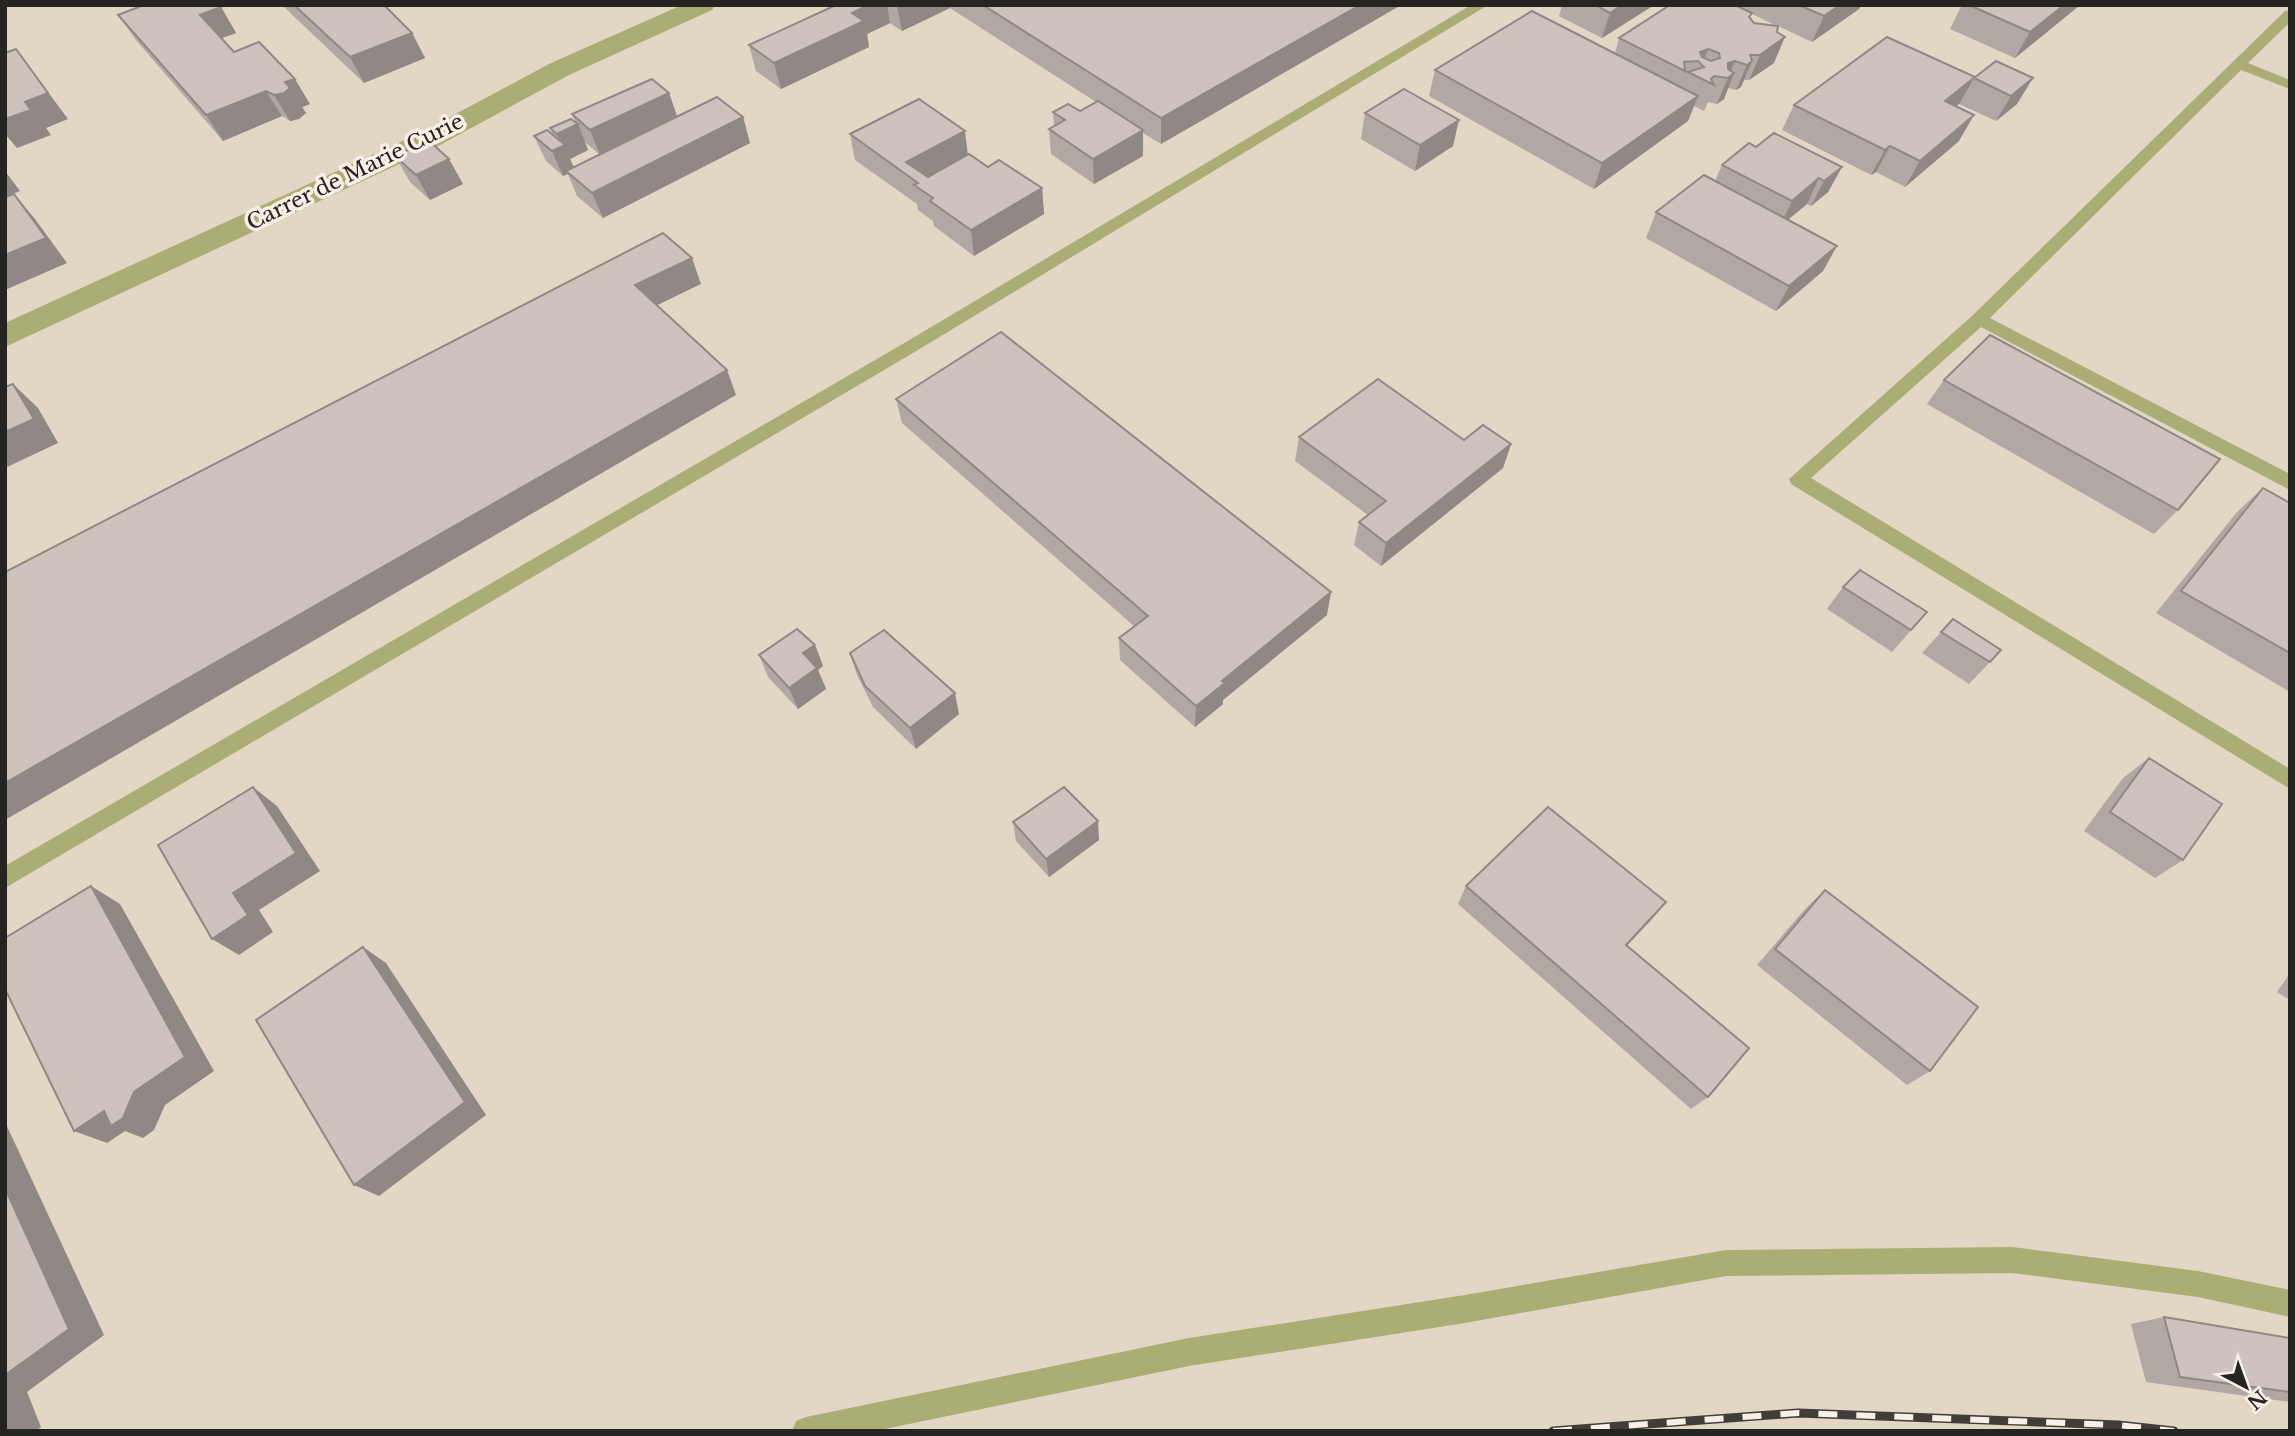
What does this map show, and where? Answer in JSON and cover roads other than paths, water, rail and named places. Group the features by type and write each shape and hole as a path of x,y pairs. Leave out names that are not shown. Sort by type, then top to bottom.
{"street":[{"name":"Carrer de Marie Curie","path":"5,336 428,140 560,69 702,5"}],"lane":[{"path":"5,878 923,339 1482,5"},
{"path":"2290,14 1979,319 1798,479 2290,780"},
{"path":"2238,64 2290,85"},
{"path":"1979,319 2290,483"},
{"path":"806,1431 1189,1352 1465,1309 1726,1263 2012,1260 2198,1284 2290,1304"}],"railway":[{"path":"1553,1431 1798,1413 2118,1425 2174,1431"}]}
